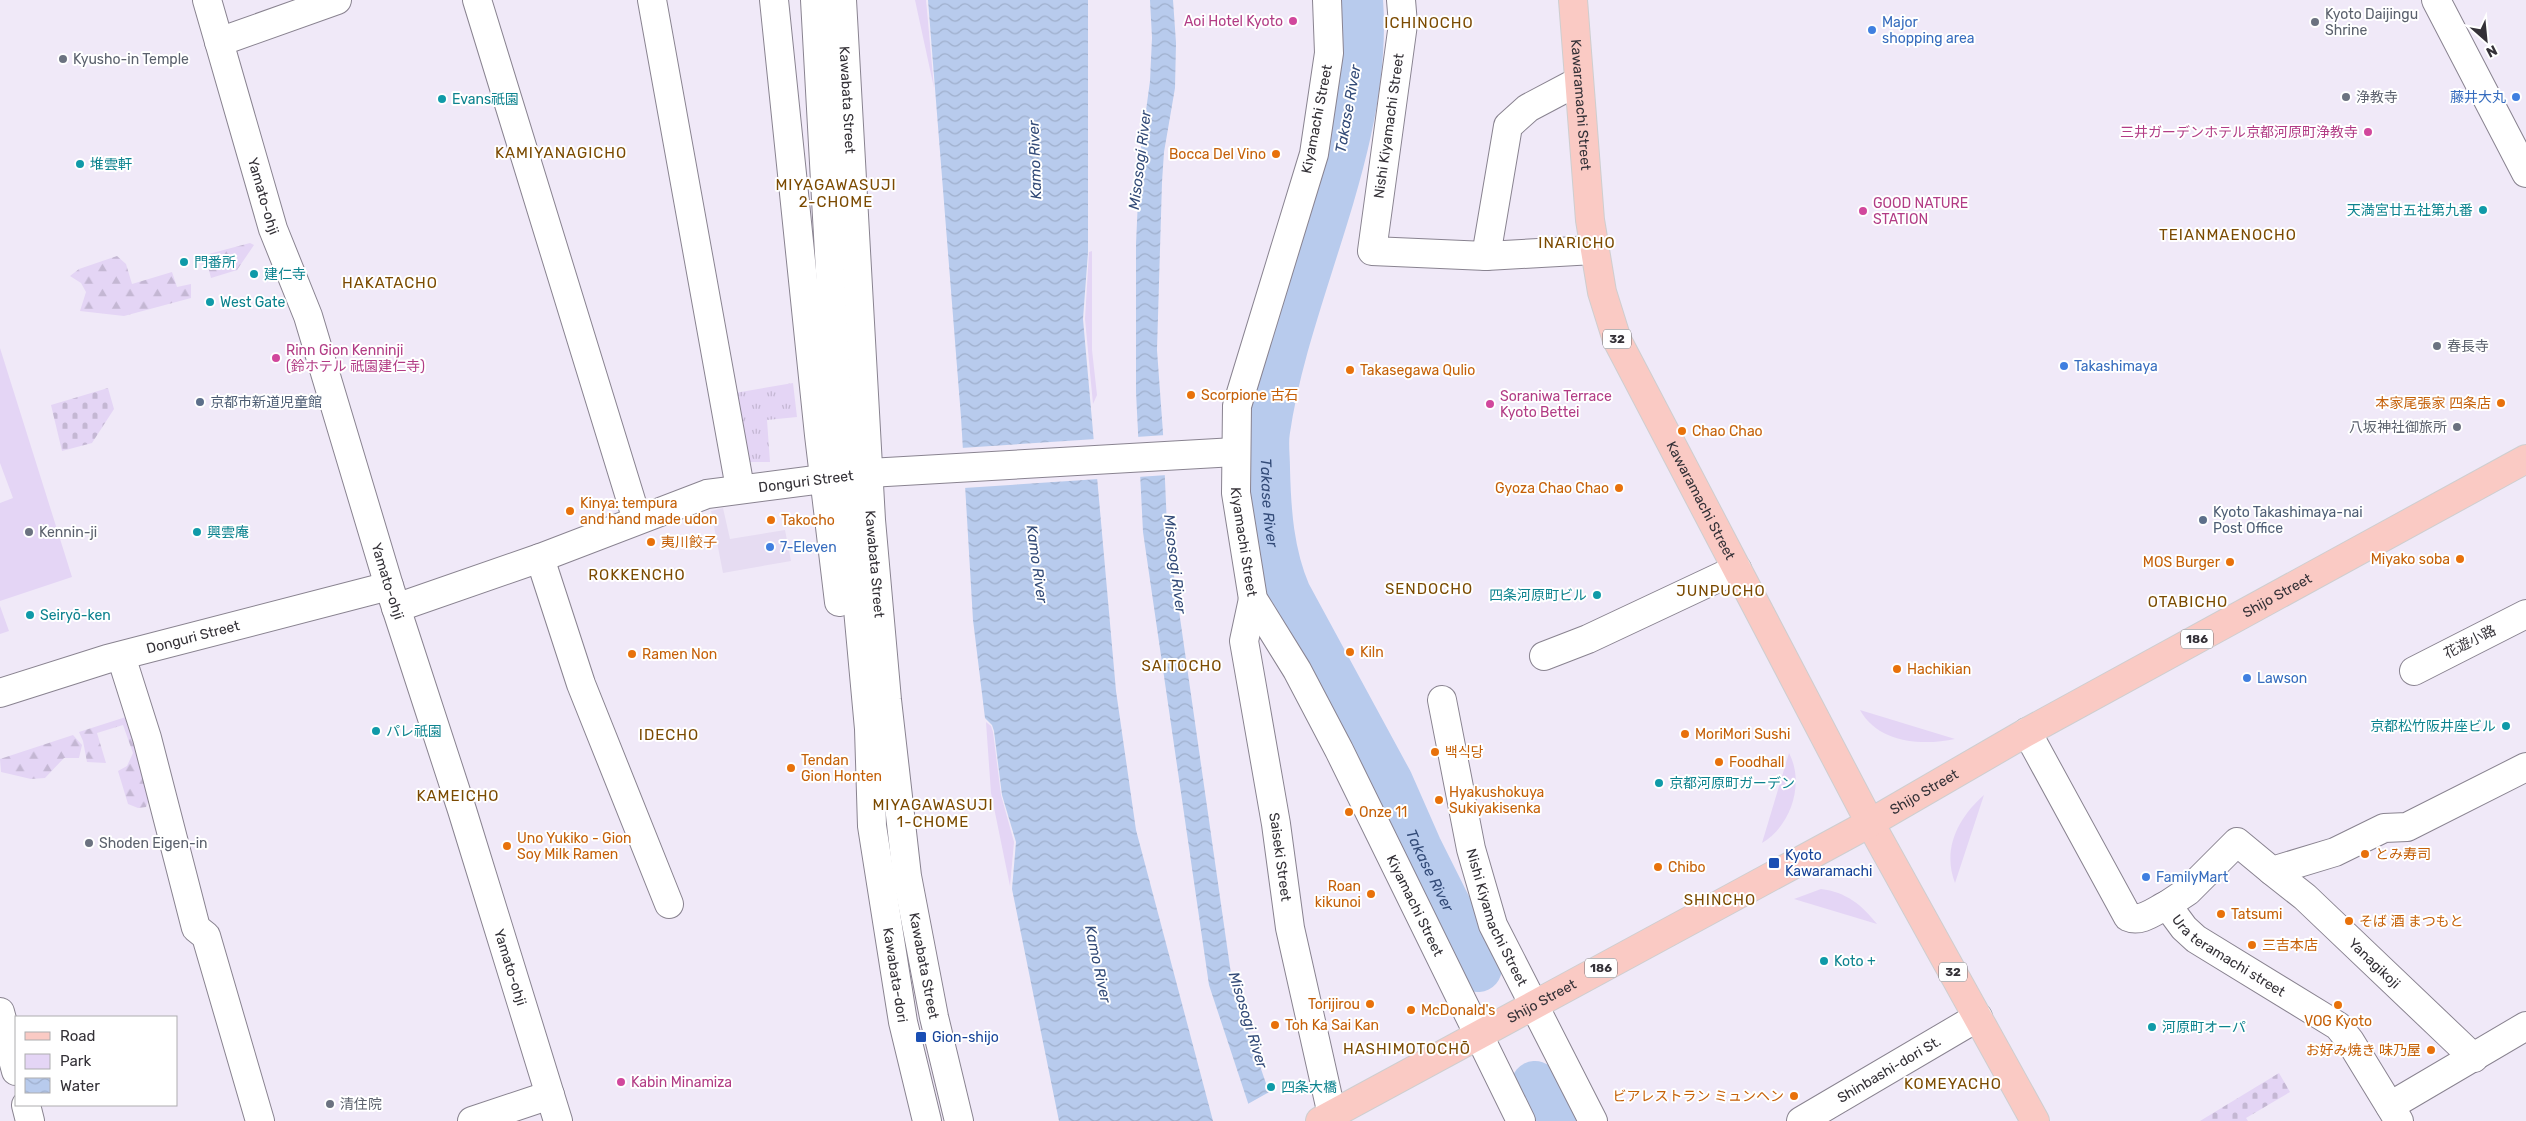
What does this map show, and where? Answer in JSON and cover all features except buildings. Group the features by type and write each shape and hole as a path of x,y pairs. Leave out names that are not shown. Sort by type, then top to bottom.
{"main road":[{"name":"Kawaramachi Street","path":"1573,0 1594,250 1602,292 1617,340 1870,823 2036,1121"},
{"name":"Shijo Street","path":"1326,1118 1870,823 2027,732 2526,459"}],"street":[{"name":"Yamato-ohji","path":"207,0 273,229 308,316 393,598 462,810 558,1121"},
{"path":"219,42 337,0"},
{"path":"477,0 637,520"},
{"path":"652,0 740,488"},
{"path":"774,0 846,475"},
{"name":"Kawabata Street","path":"816,0 838,434 846,475 871,520 887,700 907,876 934,1017 959,1121"},
{"name":"Kawabata Street","path":"842,0 846,475"},
{"name":"Kiyamachi Street","path":"1327,0 1329,53 1314,154 1237,406 1236,494 1253,599 1297,670 1339,750 1477,1036 1521,1121"},
{"name":"Nishi Kiyamachi Street","path":"1401,0 1403,24 1372,251 1486,256"},
{"path":"2436,0 2526,173"},
{"path":"1579,81 1528,108 1508,126 1486,256 1594,250"},
{"name":"Donguri Street","path":"0,693 120,656 393,598 540,558 707,494 846,475 1170,454 1235,452"},
{"name":"Kawabata-dori","path":"846,475 851,708 903,1022 927,1121"},
{"path":"540,558 581,684 669,904"},
{"path":"1544,656 1588,639 1737,569"},
{"name":"Saiseki Street","path":"1253,599 1244,641 1276,824 1290,928 1326,1118"},
{"name":"花遊小路","path":"2414,671 2526,614"},
{"path":"120,656 147,738 196,928 206,936 258,1115"},
{"name":"Nishi Kiyamachi Street","path":"1442,700 1470,849 1490,916 1593,1121"},
{"name":"Ura teramachi street","path":"2027,732 2128,917 2133,919 2141,918 2167,904 2184,928 2196,939 2338,1026 2395,1113"},
{"path":"2272,871 2335,852 2384,828 2407,827 2523,777"},
{"name":"Yanagikoji","path":"2167,904 2188,891 2237,842 2305,897 2474,1058"},
{"path":"0,1012 15,1067"},
{"name":"Shinbashi-dori St.","path":"1801,1121 1978,1017"},
{"path":"2395,1113 2474,1058 2526,1026"},
{"path":"472,1121 550,1095"},
{"path":"26,1106 30,1121"}],"shaded area":[{"path":"723,508 730,539 785,530 791,561 723,573 711,511"}],"green space":[{"path":"915,0 926,0 934,88"},
{"path":"250,243 254,245 237,270 211,278 205,255"},
{"path":"1092,251 1092,350 1097,395 1093,404 1085,319 1089,252"},
{"path":"117,256 126,264 132,284 172,272 177,287 191,284 191,298 124,316 80,311 86,292 81,283 70,276 79,269"},
{"path":"0,348 72,577 0,601 0,503 13,498 0,463"},
{"path":"793,383 797,417 767,420 770,462 746,462 735,393"},
{"path":"108,388 114,409 92,443 62,451 51,405"},
{"path":"0,606 9,631 0,634"},
{"path":"1860,710 1955,739 1915,742 1889,736 1868,721"},
{"path":"129,716 149,799 146,807 138,808 128,804 118,771 127,766 133,753 123,725 97,733 106,763 87,762 83,741 79,732"},
{"path":"986,722 991,726 993,732 1001,795 1014,842 1010,886 991,793"},
{"path":"73,735 82,745 79,758 64,758 45,778 31,779 1,772 0,759"},
{"path":"1789,753 1796,777 1792,803 1788,815 1781,826 1762,843"},
{"path":"1984,795 1955,883 1950,858 1955,835 1967,814"},
{"path":"1821,889 1838,893 1853,900 1877,924 1794,899"},
{"path":"2279,1073 2290,1092 2246,1118 2248,1121 2200,1121"}],"water":[{"name":"Kamo River","path":"928,0 1088,0 1088,252 1083,319 1116,691 1136,830 1213,1121 1059,1121 1012,889 1016,842 1002,795 994,731 992,725 985,718 973,620 961,417"},
{"name":"Misosogi River","path":"1150,0 1173,0 1176,43 1175,88 1164,152 1162,182 1157,350 1167,527 1233,988 1279,1121 1254,1121 1209,985 1143,532 1136,392 1136,244 1140,155 1150,81 1152,38"}],"pier":[{"path":"1166,435 1167,475 1138,477 1136,437"},
{"path":"1096,439 1099,479 964,488 961,448"},
{"path":"1271,1091 1281,1121 1251,1121 1246,1105"}],"waterway":[{"name":"Takase River","path":"1359,0 1359,54 1352,109 1340,163 1276,378 1266,431 1266,485 1270,533 1281,579 1287,594 1389,782 1418,848 1478,968"},
{"name":"Takase River","path":"1535,1085 1553,1121"}],"place":[{"name":"Aoi Hotel Kyoto","path":"1293,21"},
{"name":"Kyoto Daijingu Shrine","path":"2315,22"},
{"name":"Major shopping area","path":"1872,30"},
{"name":"Kyusho-in Temple","path":"63,59"},
{"name":"浄教寺","path":"2346,97"},
{"name":"藤井大丸","path":"2516,97"},
{"name":"Evans祇園","path":"442,99"},
{"name":"三井ガーデンホテル京都河原町浄教寺","path":"2368,132"},
{"name":"Bocca Del Vino","path":"1276,154"},
{"name":"堆雲軒","path":"80,164"},
{"name":"天満宮廿五社第九番","path":"2483,210"},
{"name":"GOOD NATURE STATION","path":"1863,211"},
{"name":"門番所","path":"184,262"},
{"name":"建仁寺","path":"254,274"},
{"name":"West Gate","path":"210,302"},
{"name":"春長寺","path":"2437,346"},
{"name":"Rinn Gion Kenninji (鈴ホテル 祇園建仁寺)","path":"276,358"},
{"name":"Takashimaya","path":"2064,366"},
{"name":"Takasegawa Qulio","path":"1350,370"},
{"name":"Scorpione 古石","path":"1191,395"},
{"name":"京都市新道児童館","path":"200,402"},
{"name":"本家尾張家 四条店","path":"2501,403"},
{"name":"Soraniwa Terrace Kyoto Bettei","path":"1490,404"},
{"name":"八坂神社御旅所","path":"2457,427"},
{"name":"Chao Chao","path":"1682,431"},
{"name":"Gyoza Chao Chao","path":"1619,488"},
{"name":"Kinya: tempura and hand made udon","path":"570,511"},
{"name":"Takocho","path":"771,520"},
{"name":"Kyoto Takashimaya-nai Post Office","path":"2203,520"},
{"name":"Kennin-ji","path":"29,532"},
{"name":"興雲庵","path":"197,532"},
{"name":"夷川餃子","path":"651,542"},
{"name":"7-Eleven","path":"770,547"},
{"name":"Miyako soba","path":"2460,559"},
{"name":"MOS Burger","path":"2230,562"},
{"name":"四条河原町ビル","path":"1597,595"},
{"name":"Seiryō-ken","path":"30,615"},
{"name":"Kiln","path":"1350,652"},
{"name":"Ramen Non","path":"632,654"},
{"name":"Hachikian","path":"1897,669"},
{"name":"Lawson","path":"2247,678"},
{"name":"京都松竹阪井座ビル","path":"2506,726"},
{"name":"パレ祇園","path":"376,731"},
{"name":"MoriMori Sushi","path":"1685,734"},
{"name":"백식당","path":"1435,752"},
{"name":"Foodhall","path":"1719,762"},
{"name":"Tendan Gion Honten","path":"791,768"},
{"name":"京都河原町ガーデン","path":"1659,783"},
{"name":"Hyakushokuya Sukiyakisenka","path":"1439,800"},
{"name":"Onze 11","path":"1349,812"},
{"name":"Shoden Eigen-in","path":"89,843"},
{"name":"Uno Yukiko - Gion Soy Milk Ramen","path":"507,846"},
{"name":"とみ寿司","path":"2365,854"},
{"name":"Kyoto Kawaramachi","path":"1774,863"},
{"name":"Chibo","path":"1658,867"},
{"name":"FamilyMart","path":"2146,877"},
{"name":"Roan kikunoi","path":"1371,894"},
{"name":"Tatsumi","path":"2221,914"},
{"name":"そば 酒 まつもと","path":"2349,921"},
{"name":"三吉本店","path":"2252,945"},
{"name":"Koto +","path":"1824,961"},
{"name":"Torijirou","path":"1370,1004"},
{"name":"VOG Kyoto","path":"2338,1005"},
{"name":"McDonald's","path":"1411,1010"},
{"name":"Toh Ka Sai Kan","path":"1275,1025"},
{"name":"河原町オーパ","path":"2152,1027"},
{"name":"Gion-shijo","path":"921,1037"},
{"name":"お好み焼き 味乃屋","path":"2431,1050"},
{"name":"Kabin Minamiza","path":"621,1082"},
{"name":"四条大橋","path":"1271,1087"},
{"name":"ビアレストラン ミュンヘン","path":"1794,1096"},
{"name":"清住院","path":"330,1104"}],"district":[{"name":"ICHINOCHO","path":"1429,23"},
{"name":"KAMIYANAGICHO","path":"561,153"},
{"name":"MIYAGAWASUJI 2-CHOME","path":"836,194"},
{"name":"TEIANMAENOCHO","path":"2228,235"},
{"name":"INARICHO","path":"1577,243"},
{"name":"HAKATACHO","path":"390,283"},
{"name":"ROKKENCHO","path":"637,575"},
{"name":"SENDOCHO","path":"1429,589"},
{"name":"JUNPUCHO","path":"1721,591"},
{"name":"OTABICHO","path":"2188,602"},
{"name":"SAITOCHO","path":"1182,666"},
{"name":"IDECHO","path":"669,735"},
{"name":"KAMEICHO","path":"458,796"},
{"name":"MIYAGAWASUJI 1-CHOME","path":"933,814"},
{"name":"SHINCHO","path":"1720,900"},
{"name":"HASHIMOTOCHŌ","path":"1407,1049"},
{"name":"KOMEYACHO","path":"1953,1084"}]}
